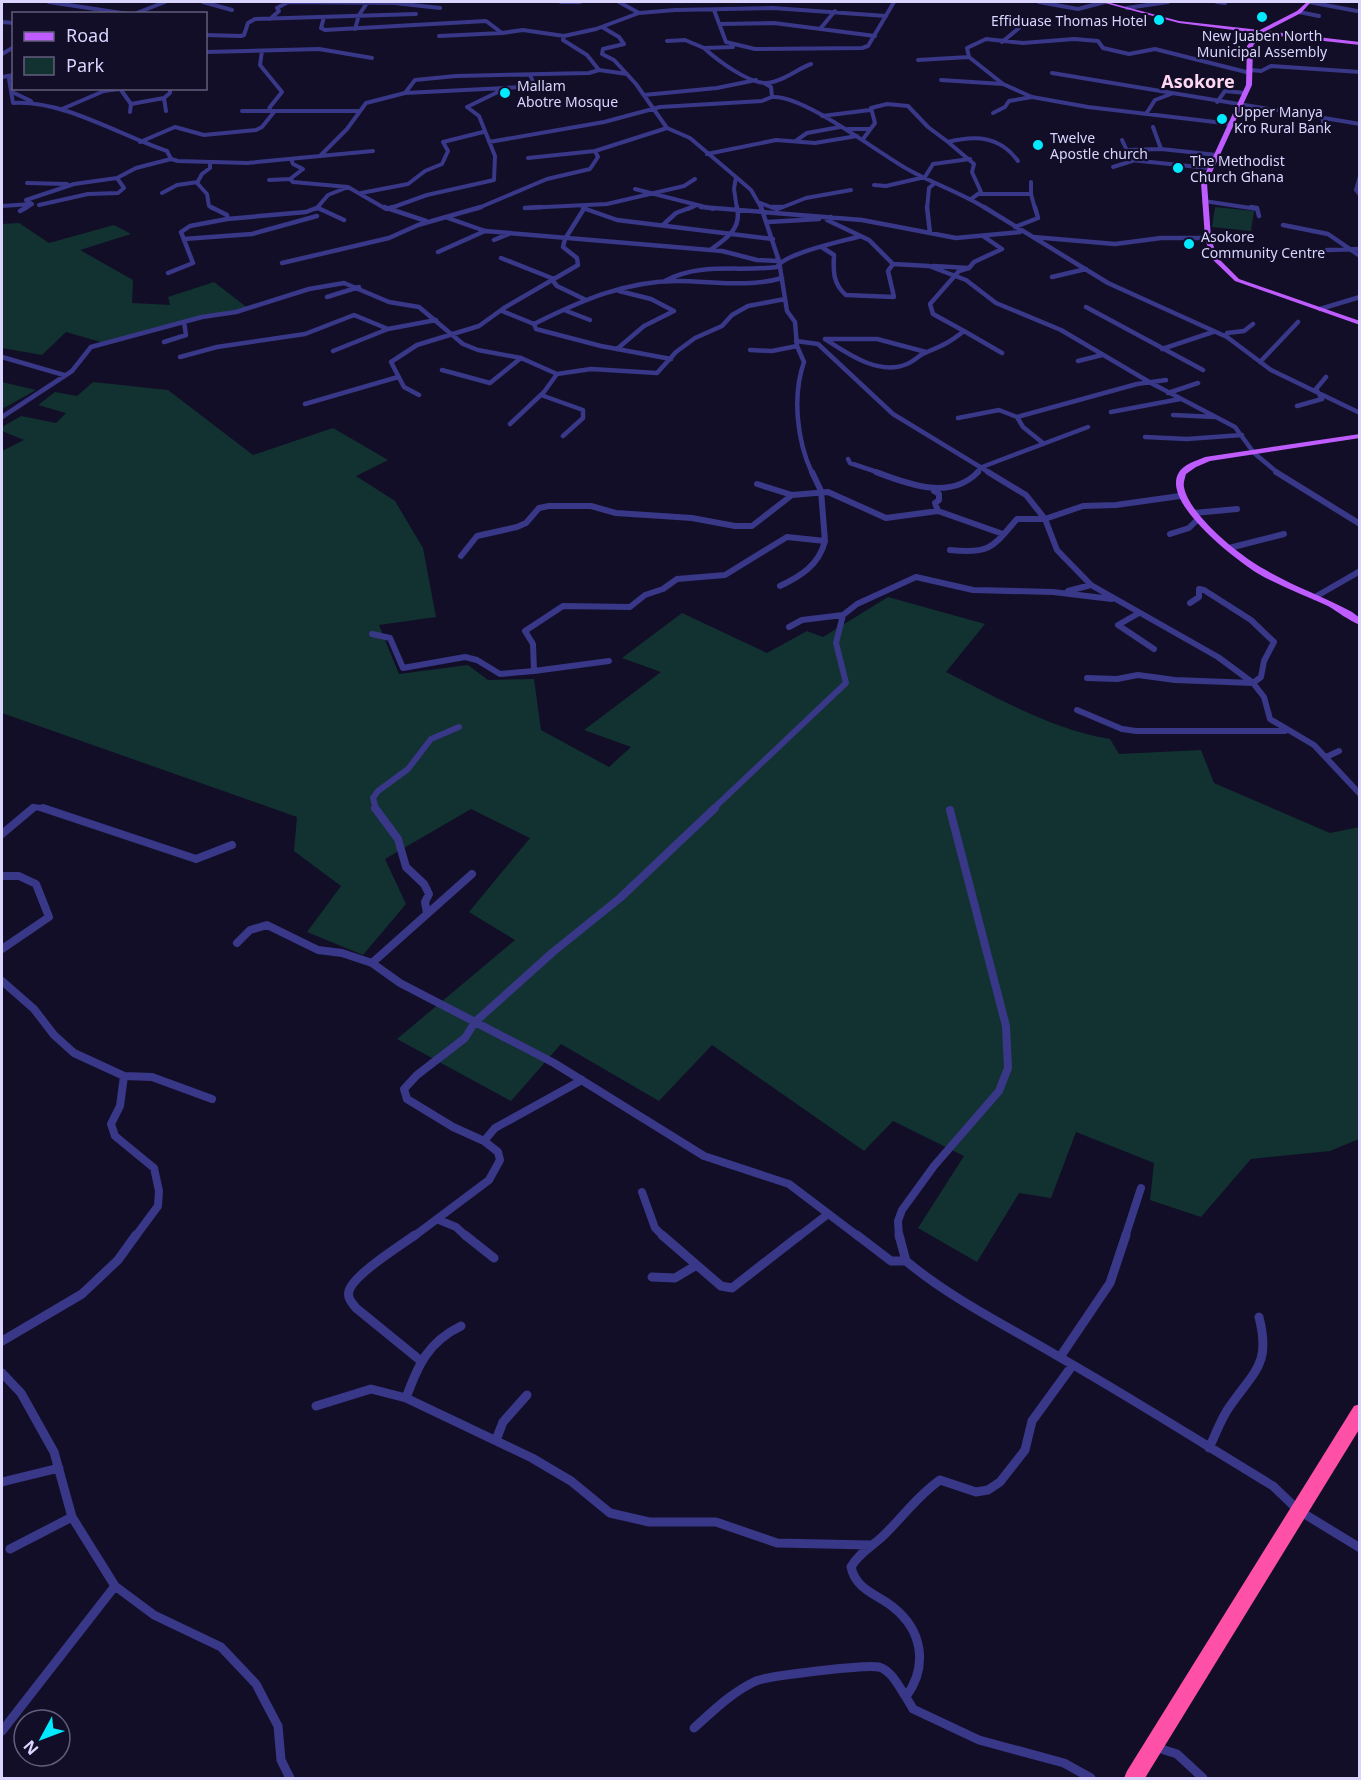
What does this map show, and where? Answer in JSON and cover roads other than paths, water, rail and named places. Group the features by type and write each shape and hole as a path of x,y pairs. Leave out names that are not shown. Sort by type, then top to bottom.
{"highway":[{"path":"1134,1779 1359,1411"}],"main road":[{"path":"1104,2 1179,22 1359,44"},
{"path":"1309,2 1299,12 1260,32 1250,46 1251,72 1245,93 1232,124 1208,168 1204,183 1208,238 1214,258 1237,280 1359,323"},
{"path":"1358,620 1261,571 1229,548 1196,516 1180,496 1180,476 1187,469 1208,459 1359,436"}],"street":[{"path":"49,2 115,12"},
{"path":"139,12 165,2"},
{"path":"203,2 232,10"},
{"path":"270,18 279,11 277,8 287,2 395,3 440,8"},
{"path":"561,2 569,4 580,2"},
{"path":"619,2 639,13"},
{"path":"704,48 734,47 768,50 805,47 862,48 868,45 875,36 894,2"},
{"path":"1039,2 1078,9 1104,2"},
{"path":"1127,8 1168,2"},
{"path":"1217,2 1225,3"},
{"path":"1309,2 1358,11"},
{"path":"355,29 367,3"},
{"path":"729,4 733,9"},
{"path":"439,36 523,30 564,36 602,27 639,13 733,9 835,11 885,16"},
{"path":"714,10 726,42 734,47"},
{"path":"820,29 835,11"},
{"path":"1299,12 1319,16"},
{"path":"207,35 241,36 251,20 270,18 416,14"},
{"path":"324,17 322,30 486,21 502,33"},
{"path":"720,24 774,23 875,36"},
{"path":"602,27 619,37 624,44 603,49 602,54"},
{"path":"1002,42 1019,28"},
{"path":"564,36 563,40 587,55 598,69"},
{"path":"666,40 686,40 704,48 733,69 771,87 772,97"},
{"path":"1232,124 1032,97 1003,84 969,57 967,48 984,40 1002,42 1095,40 1103,48 1129,54 1155,49 1251,72 1261,71 1271,66 1359,72"},
{"path":"207,52 320,49 372,58"},
{"path":"262,51 260,64 282,92 270,107 269,110 274,112"},
{"path":"587,55 602,54 614,60 644,95 667,128 690,138 751,190 768,222 779,262 787,311 795,322 796,343 804,362 799,376 798,426 806,460 821,490 825,541 824,552 804,575 780,586"},
{"path":"918,60 969,57"},
{"path":"764,83 777,80 811,64"},
{"path":"405,93 411,88 412,82 425,79 580,73 598,69 627,74"},
{"path":"1052,73 1239,106 1359,124"},
{"path":"320,156 347,129 366,103 405,93 504,89 534,84 530,75"},
{"path":"2,88 12,78"},
{"path":"644,95 717,88 756,80"},
{"path":"941,80 1003,84"},
{"path":"8,83 12,92 12,102 33,102"},
{"path":"387,209 442,190 492,182 495,156 483,132 479,116 466,106 504,89"},
{"path":"59,110 103,90 121,90 131,104 130,112"},
{"path":"131,104 164,98 170,90"},
{"path":"1217,102 1226,91 1245,93"},
{"path":"12,92 33,102 167,151 171,159"},
{"path":"1146,114 1155,100 1172,94"},
{"path":"489,142 604,122 652,109 756,102 772,97 785,97 857,136 935,183 971,200 1108,283 1227,337 1241,351 1260,362 1322,396 1359,413"},
{"path":"993,113 1005,107 1009,101 1032,97"},
{"path":"164,98 166,111"},
{"path":"822,116 870,110 880,105 904,104 912,108 928,127 974,164 972,172 981,189 979,194 971,200"},
{"path":"863,140 875,123 870,110"},
{"path":"242,111 359,111"},
{"path":"140,142 175,128 204,135 256,130 262,127 274,112"},
{"path":"1323,118 1323,130"},
{"path":"528,158 595,151 667,128"},
{"path":"797,140 807,134 841,128 869,129"},
{"path":"1153,128 1161,149"},
{"path":"361,193 408,184 425,171 442,164 448,151 443,142 483,132"},
{"path":"706,154 776,140 815,143 857,136"},
{"path":"948,142 972,136 988,137 1009,150 1018,161"},
{"path":"1122,140 1131,160"},
{"path":"1127,150 1161,149 1217,154"},
{"path":"32,204 26,200 69,185 117,178 136,168 171,159 190,163 247,163 373,151"},
{"path":"282,263 389,238 429,221 448,218 485,206 547,179 590,169 598,157 595,151"},
{"path":"269,180 290,179 303,169 293,164 291,159"},
{"path":"874,184 886,186 925,177 933,164 970,159"},
{"path":"1113,166 1131,160 1208,168"},
{"path":"162,193 177,185 198,182 210,168 210,163"},
{"path":"1359,176 1356,190 1359,195"},
{"path":"710,250 733,233 740,218 740,210 734,194 736,177"},
{"path":"39,205 88,194 118,193 124,188 117,178"},
{"path":"290,179 293,182 308,185 348,188 387,209 429,221"},
{"path":"525,208 584,207 684,186 695,179"},
{"path":"198,182 207,194 209,206 227,214 227,219"},
{"path":"1015,227 1038,218 1031,194 1031,182"},
{"path":"27,183 69,185"},
{"path":"930,233 927,213 929,188 935,183"},
{"path":"168,273 193,263 181,232 190,226 227,219 296,214 318,208 328,195 348,188"},
{"path":"635,189 695,206 885,223 956,238 1010,231 1032,237 1114,244 1161,238 1208,238"},
{"path":"758,202 777,209 806,198 851,190"},
{"path":"979,194 1031,194"},
{"path":"1204,201 1255,207 1259,216"},
{"path":"2,206 32,204"},
{"path":"20,211 32,204"},
{"path":"664,224 676,213 695,206"},
{"path":"584,207 591,213 616,220 773,239"},
{"path":"419,395 404,387 392,362 408,348 468,331 578,265 577,258 563,247 565,239 584,207"},
{"path":"318,208 344,220"},
{"path":"184,239 212,238 287,227 317,216"},
{"path":"448,218 485,231 710,250 779,262 861,236"},
{"path":"768,222 829,218 881,249 893,264 969,268"},
{"path":"1283,225 1328,234 1359,256"},
{"path":"438,252 485,231"},
{"path":"494,240 514,232"},
{"path":"983,236 1002,249 974,262 969,268 959,271 956,278 936,293 930,304 933,314 1002,352"},
{"path":"823,248 834,255 833,274 840,290 850,297 893,298 888,271 893,264"},
{"path":"1327,250 1359,249"},
{"path":"501,258 554,280 556,286 584,299"},
{"path":"664,281 677,272 691,270 753,271 777,267 779,262"},
{"path":"929,266 970,283 996,303 1061,330 1168,393 1218,417 1242,435 1254,453 1284,478 1359,524"},
{"path":"1052,277 1086,269"},
{"path":"534,324 584,299 664,281 765,283 782,278"},
{"path":"2,417 21,409 28,400 76,368 85,351 91,347 184,322 236,312 309,289 344,284 359,287 389,302 419,307 454,334 463,344 478,350 521,358 557,374 591,369 654,373 695,338 722,326 732,315 748,306 785,299"},
{"path":"327,297 359,287"},
{"path":"616,290 651,299 674,311 644,326 617,349"},
{"path":"1320,309 1359,297"},
{"path":"1086,307 1123,330 1203,370"},
{"path":"564,310 590,320"},
{"path":"502,311 534,324 536,329 565,338 671,359"},
{"path":"180,357 228,345 306,334 354,315 388,329"},
{"path":"333,351 388,329 436,320"},
{"path":"164,342 186,335 184,322"},
{"path":"1260,362 1298,322"},
{"path":"1227,337 1227,333 1244,331 1253,324"},
{"path":"825,339 852,357 888,369 908,364 926,352 944,346 964,331"},
{"path":"1162,349 1213,332"},
{"path":"750,350 772,351 796,343 825,339 877,339 926,352"},
{"path":"809,341 825,350 893,414 1026,495 1045,519 1058,550 1091,585 1218,657 1253,683 1264,697 1270,719 1307,740 1326,757 1359,794"},
{"path":"1078,361 1102,355"},
{"path":"2,357 64,375"},
{"path":"442,370 490,383 521,358"},
{"path":"510,424 541,395 557,374"},
{"path":"304,404 398,376"},
{"path":"1322,396 1316,388 1326,377"},
{"path":"958,418 999,410 1017,417 1137,384 1167,380"},
{"path":"1168,393 1198,383"},
{"path":"541,395 583,410 583,418 563,436"},
{"path":"1297,406 1318,401 1322,396"},
{"path":"1111,412 1180,399"},
{"path":"1173,415 1218,417"},
{"path":"1017,417 1023,427 1043,443"},
{"path":"934,491 957,485 977,474 982,467 1088,427"},
{"path":"1145,437 1187,439 1242,435"},
{"path":"848,459 850,463 934,491 939,494 939,500 935,503 938,511"},
{"path":"757,484 792,495 821,490 886,518 938,511 1003,534"},
{"path":"461,556 477,536 517,527 526,523 539,508 549,506 591,506 616,513 692,518 752,526 792,495"},
{"path":"950,550 987,550 998,544 1003,534 1017,519 1045,519 1083,506 1116,505 1180,496"},
{"path":"1170,534 1189,528 1196,516 1237,509"},
{"path":"1229,548 1284,534"},
{"path":"534,671 533,644 525,631 563,606 630,607 645,595 663,589 677,579 725,575 786,537 825,541"},
{"path":"1315,597 1359,571"},
{"path":"789,627 802,620 843,615 857,604 916,577 973,590 1063,593 1114,600"},
{"path":"1063,593 1091,585"},
{"path":"1087,678 1117,679 1138,675 1175,680 1253,683 1261,677 1264,661 1274,642 1251,620 1204,590 1199,589 1199,597 1190,603"},
{"path":"1139,613 1118,625 1154,650"},
{"path":"421,1361 356,1308 349,1299 349,1290 358,1278 386,1256 439,1220 489,1180 500,1160 498,1152 484,1141 453,1127 407,1098 404,1089 417,1075 465,1038 474,1022 553,952 620,898 846,683 836,643 843,615"},
{"path":"372,634 390,638 403,668 465,657 477,660 500,674 521,674 593,660 609,661"},
{"path":"1077,710 1122,729 1136,731 1288,731"},
{"path":"427,913 425,902 429,894 424,884 406,867 399,839 374,806 373,798 378,791 408,769 431,739 459,727"},
{"path":"1326,757 1339,751"},
{"path":"2,834 34,807 40,807 196,859 232,845"},
{"path":"950,810 1006,1026 1008,1068 999,1091 934,1166 902,1210 898,1221 899,1242 906,1261 926,1277 1008,1329 1060,1357 1273,1486 1298,1510 1359,1548"},
{"path":"372,963 376,957 472,874"},
{"path":"2,876 19,876 36,884 49,916 2,949"},
{"path":"237,943 250,930 267,925 284,931 318,950 342,953 372,963 400,982 582,1080 704,1156 734,1168 767,1175 789,1184 891,1261 906,1261"},
{"path":"2,981 34,1009 54,1035 74,1053 124,1076 152,1077 212,1099"},
{"path":"2,1341 82,1294 118,1260 158,1206 159,1191 153,1168 115,1136 111,1124 120,1106 124,1076"},
{"path":"484,1141 495,1128 582,1080"},
{"path":"1060,1357 1110,1283 1142,1188"},
{"path":"642,1192 655,1228 695,1266 721,1286 732,1288 828,1214"},
{"path":"439,1220 458,1227 486,1254 494,1258"},
{"path":"652,1277 669,1280 682,1277 695,1266"},
{"path":"1209,1448 1228,1408 1253,1375 1262,1358 1265,1340 1259,1317"},
{"path":"406,1398 421,1361 440,1334 461,1326"},
{"path":"906,1696 916,1685 923,1655 921,1642 895,1608 863,1589 852,1576 851,1567 854,1560 880,1539 924,1490 940,1480 976,1492 988,1490 1000,1482 1025,1450 1032,1421 1072,1366"},
{"path":"2,1373 21,1393 54,1452 72,1517 114,1586 154,1615 221,1647 256,1684 278,1726 281,1760 290,1779"},
{"path":"316,1406 371,1389 406,1398 496,1440 571,1481 610,1513 649,1522 716,1522 734,1526 758,1539 777,1543 870,1545"},
{"path":"496,1440 503,1422 527,1395"},
{"path":"2,1482 59,1468"},
{"path":"10,1549 72,1517"},
{"path":"2,1731 114,1586"},
{"path":"694,1728 732,1695 758,1680 849,1668 879,1667 892,1676 913,1709 979,1740 1064,1763 1091,1779"},
{"path":"1155,1747 1177,1754 1203,1779"}],"place":[{"name":"New Juaben North Municipal Assembly","path":"1262,17"},
{"name":"Effiduase Thomas Hotel","path":"1159,20"},
{"name":"Mallam Abotre Mosque","path":"505,93"},
{"name":"Upper Manya Kro Rural Bank","path":"1222,119"},
{"name":"Twelve Apostle church","path":"1038,145"},
{"name":"The Methodist Church Ghana","path":"1178,168"},
{"name":"Asokore Community Centre","path":"1189,244"}],"district":[{"name":"Asokore","path":"1198,81"}]}
